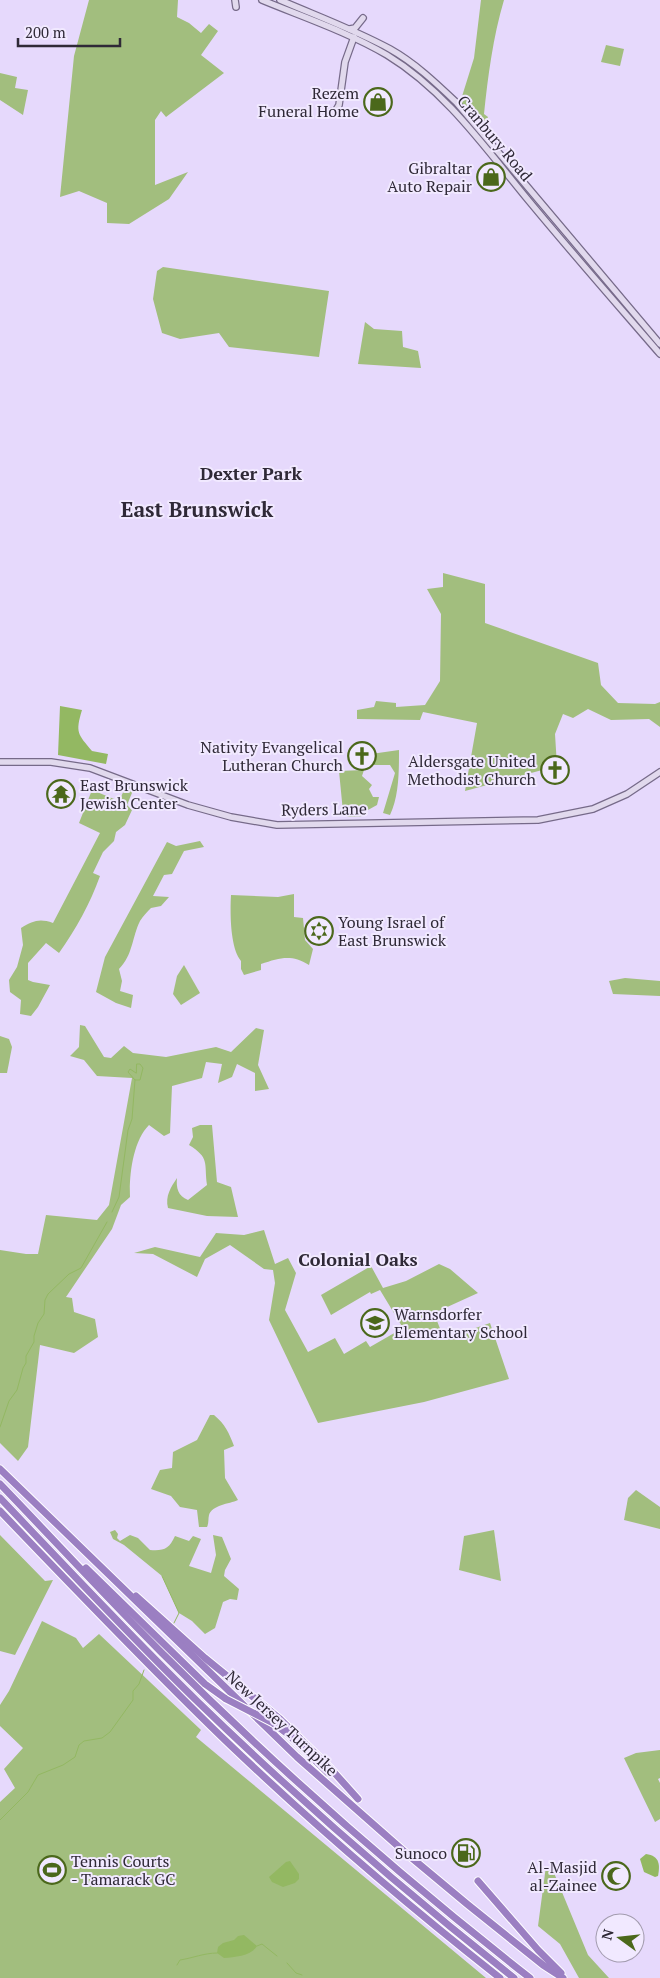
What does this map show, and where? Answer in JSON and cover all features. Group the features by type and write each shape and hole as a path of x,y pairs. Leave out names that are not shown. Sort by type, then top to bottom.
{"highway":[{"name":"New Jersey Turnpike","path":"0,1469 248,1711 311,1769 467,1904 543,1965 563,1978"},
{"name":"New Jersey Turnpike","path":"0,1484 162,1653 242,1730 366,1844 530,1978"},
{"path":"17,1502 211,1689 226,1699 273,1723 289,1735 358,1799 331,1769 280,1720 187,1643 25,1494"},
{"path":"0,1498 145,1649 267,1768 388,1875 514,1978"},
{"path":"0,1511 134,1650 229,1744 343,1847 500,1978"},
{"path":"478,1881 538,1950 567,1978"}],"main road":[{"path":"235,0 236,7"},
{"name":"Cranbury Road","path":"262,0 355,35 405,59 437,84 456,102 660,344"},
{"name":"Cranbury Road","path":"280,0 346,28 427,84 449,105 660,354"},
{"path":"346,28 355,28 363,18"},
{"path":"328,113 336,110 339,105 345,62 355,35"},
{"name":"Ryders Lane","path":"0,762 51,762 90,768 188,805 231,817 277,824 538,820 593,809 614,801 650,780 660,771"}],"shaded area":[{"path":"89,0 178,0 177,17 189,23 201,33 209,24 218,31 201,55 224,73 166,117 161,111 155,120 155,185 188,172 169,199 129,224 107,223 107,203 79,191 60,197 74,56"},
{"path":"481,0 504,0 489,71 484,114 488,117 482,132 459,106 474,58"},
{"path":"606,45 624,49 620,66 601,62"},
{"path":"0,73 17,77 15,88 28,90 23,115 0,100"},
{"path":"163,267 329,291 319,357 229,347 219,333 180,339 162,333 153,299 157,271"},
{"path":"365,322 374,329 402,331 403,347 418,351 421,368 358,364"},
{"path":"443,573 485,584 485,623 598,663 601,685 618,703 655,704 660,702 660,727 649,719 611,720 588,709 573,718 563,714 555,734 557,766 465,791 477,723 423,712 420,720 357,719 357,710 374,707 376,701 396,703 396,707 425,705 440,681 441,614 427,589 443,587"},
{"path":"60,706 82,710 78,729 79,733 92,751 108,754 106,764 58,755"},
{"path":"399,750 397,792 390,815 383,813 395,773 390,765 371,765 371,754"},
{"path":"364,770 362,776 372,785 369,789 373,797 379,797 377,805 368,810 364,816 348,817 343,812 339,771"},
{"path":"127,784 134,788 127,805 132,810 125,825 116,832 114,841 103,852 93,873 100,876 92,896 59,953 46,943 28,963 28,980 50,985 31,1016 20,1014 21,1000 10,992 9,980 17,967 23,945 21,928 36,921 53,923 100,833 79,823 92,790 119,801"},
{"path":"200,841 204,847 184,851 172,874 164,875 153,896 169,897 161,906 151,908 141,919 127,958 119,969 122,981 120,991 133,995 131,1008 116,1003 96,992 105,957 167,842 176,846"},
{"path":"294,894 294,917 303,918 305,940 313,949 309,965 297,959 285,958 261,964 261,970 244,975 233,939 231,895 278,897"},
{"path":"184,965 200,993 181,1005 173,994 177,976"},
{"path":"625,978 660,981 660,996 613,994 609,981"},
{"path":"80,1025 85,1026 104,1057 111,1058 124,1046 133,1053 166,1057 216,1047 231,1052 256,1028 264,1030 258,1065 269,1089 255,1091 255,1073 237,1064 232,1077 218,1083 222,1064 206,1062 202,1078 172,1086 170,1133 164,1136 149,1125 144,1132 139,1140 133,1159 130,1197 121,1205 112,1229 66,1297 72,1298 74,1312 95,1319 98,1337 74,1353 40,1345 28,1447 18,1461 0,1443 0,1250 38,1254 46,1215 97,1220 109,1205 132,1078 97,1076 84,1060 70,1056 79,1047"},
{"path":"0,1036 9,1039 12,1047 7,1073 0,1073"},
{"path":"200,1125 212,1125 217,1182 231,1187 238,1217 207,1216 168,1208 168,1196 177,1178 178,1191 188,1200 207,1185 205,1162 200,1154 189,1145 193,1137 192,1128"},
{"path":"264,1230 275,1264 288,1258 296,1273 285,1310 308,1352 335,1338 344,1354 366,1341 370,1347 403,1328 380,1290 371,1294 370,1292 331,1315 321,1295 371,1266 383,1288 406,1281 439,1264 450,1269 478,1293 434,1313 444,1339 490,1323 509,1379 424,1402 318,1423 269,1320 275,1283 273,1270 264,1269 230,1245 205,1259 197,1277 153,1254 134,1253 155,1247 200,1257 216,1233 244,1235"},
{"path":"210,1415 214,1415 224,1425 234,1446 224,1450 225,1478 238,1500 214,1509 209,1515 207,1527 199,1527 197,1510 180,1507 171,1496 151,1489 160,1470 172,1468 173,1452 197,1440"},
{"path":"636,1490 660,1507 660,1529 624,1520 628,1498"},
{"path":"115,1530 120,1541 130,1535 138,1538 150,1550 165,1548 171,1544 175,1536 189,1541 193,1536 201,1539 189,1566 211,1573 216,1555 213,1535 222,1537 231,1559 224,1576 239,1589 237,1600 230,1599 223,1602 215,1628 205,1634 192,1621 179,1613 162,1576 124,1545 113,1539 110,1532"},
{"path":"494,1530 501,1581 459,1570 464,1536"},
{"path":"0,1535 45,1581 53,1580 15,1655 0,1651"},
{"path":"42,1621 76,1638 83,1648 99,1634 201,1730 196,1737 486,1978 0,1978 0,1802 15,1788 4,1769 23,1748 0,1726 0,1705 9,1691"},
{"path":"660,1750 660,1778 658,1779 660,1783 660,1819 655,1822 624,1758 636,1753"},
{"path":"646,1854 654,1857 658,1862 658,1876 655,1877 644,1872 640,1859"},
{"path":"290,1861 299,1874 299,1879 295,1883 283,1887 272,1882 269,1877 286,1862"},
{"path":"546,1866 552,1868 588,1955 609,1978 579,1978 560,1944 538,1926"},
{"path":"244,1935 257,1946 251,1952 224,1958 217,1953 218,1947 223,1943"}],"waterway":[{"path":"137,1064 140,1064 143,1068 140,1080 135,1080 128,1072 130,1069 136,1073 137,1064"},
{"path":"112,1212 119,1197 128,1130 132,1119 135,1080"},
{"path":"0,1427 9,1401 17,1390 26,1363 26,1356 34,1342 38,1323 44,1314 45,1300 48,1294 69,1274 81,1268 107,1222"},
{"path":"162,1576 179,1613 174,1623"},
{"path":"0,1820 28,1792 38,1775 63,1765 75,1757 79,1745 84,1741 102,1738 110,1732 133,1700 133,1691 139,1684 144,1670"},
{"path":"257,1946 262,1944 277,1956"},
{"path":"177,1965 180,1960 217,1953"},
{"path":"287,1963 296,1973 302,1975"}],"place":[{"name":"Rezem Funeral Home","path":"378,102"},
{"name":"Gibraltar Auto Repair","path":"491,177"},
{"name":"Nativity Evangelical Lutheran Church","path":"362,756"},
{"name":"Aldersgate United Methodist Church","path":"555,770"},
{"name":"East Brunswick Jewish Center","path":"61,794"},
{"name":"Young Israel of East Brunswick","path":"319,931"},
{"name":"Warnsdorfer Elementary School","path":"375,1323"},
{"name":"Sunoco","path":"466,1853"},
{"name":"Tennis Courts - Tamarack GC","path":"52,1870"},
{"name":"Al-Masjid al-Zainee","path":"616,1876"}],"district":[{"name":"Dexter Park","path":"251,474"},
{"name":"East Brunswick","path":"197,510"},
{"name":"Colonial Oaks","path":"358,1260"}]}
